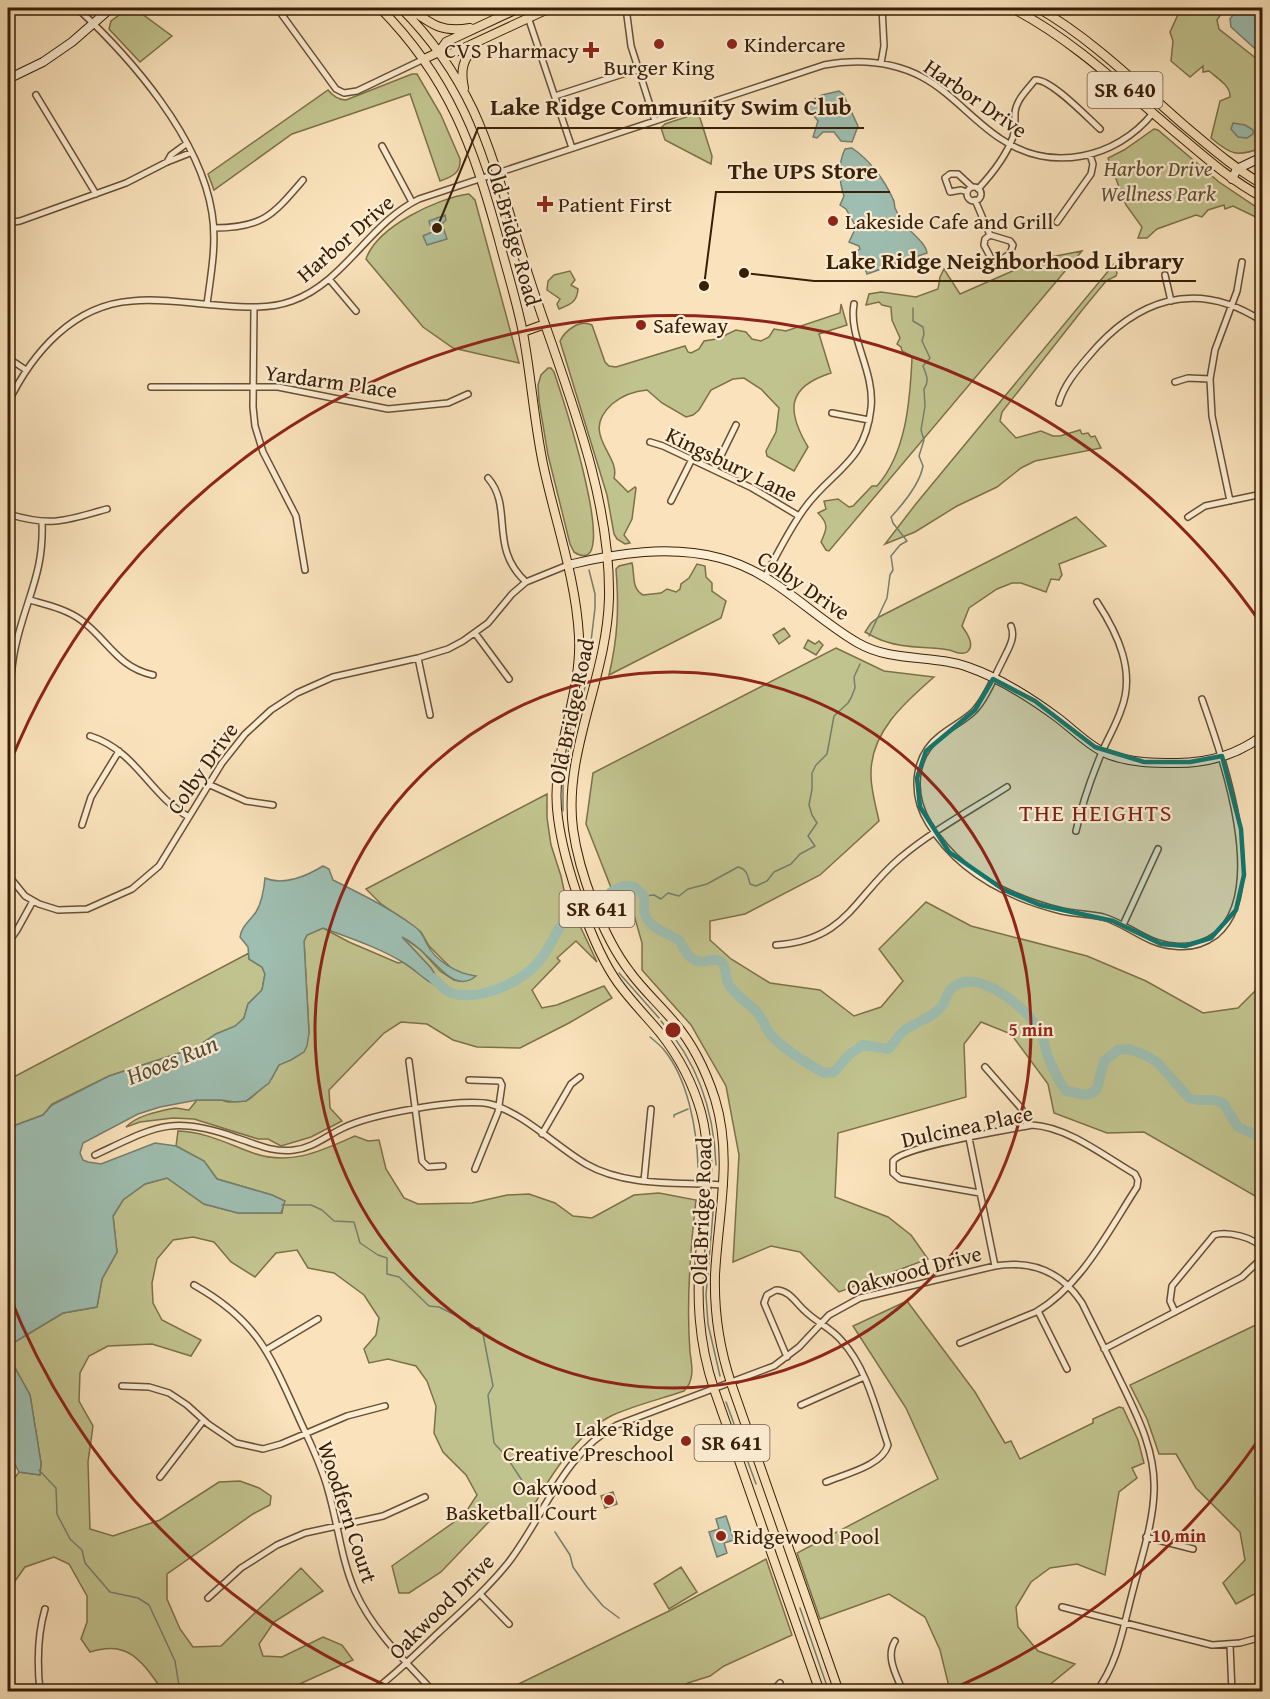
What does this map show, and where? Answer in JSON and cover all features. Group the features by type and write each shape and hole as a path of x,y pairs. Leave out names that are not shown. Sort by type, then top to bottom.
{"main road":[{"name":"Old Bridge Road","path":"380,8 424,59 453,106 470,146 480,178 523,332 537,434 568,566 576,612 579,656 576,687 560,754 557,777 557,809 562,842 592,933 609,969 633,1002 669,1044 692,1087 705,1131 707,1160 699,1270 698,1318 703,1351 714,1389 820,1692"},
{"name":"Old Bridge Road","path":"401,8 439,52 466,98 480,129 589,462 599,504 607,556 609,595 606,639 572,781 571,807 575,841 593,899 616,951 637,982 680,1029 693,1048 709,1082 723,1130 724,1185 716,1270 715,1312 719,1340 731,1383 839,1692"},
{"path":"409,8 442,28 452,30 479,26"},
{"path":"424,59 439,52 446,42 519,8"},
{"path":"439,52 451,54 550,8"},
{"name":"SR 640","path":"1012,8 1057,35 1232,179 1263,197"},
{"name":"SR 640","path":"1038,8 1089,42 1238,169 1263,184"},
{"path":"466,98 462,81 463,62 483,39"},
{"path":"1109,77 1148,102 1224,167 1231,170 1238,169"},
{"path":"523,332 545,324"}],"street":[{"path":"77,8 144,79 163,105 190,153 209,199 214,228 207,304"},
{"path":"8,79 44,62 72,42 111,8"},
{"path":"277,8 336,89 344,93 357,91 424,59"},
{"path":"626,8 631,46 655,121"},
{"path":"881,63 884,46 882,8"},
{"path":"528,17 572,148"},
{"name":"Harbor Drive","path":"8,403 26,370 38,354 61,331 81,316 99,308 118,302 145,300 254,307 293,301 318,288 351,259 387,220 412,202 824,65 856,61 881,63 911,72 934,84 988,130 1010,145 1028,153 1047,157 1074,158 1090,155 1122,142 1153,113"},
{"path":"555,96 639,69"},
{"path":"975,200 968,198 972,189 997,166 1010,145 1019,101 1037,79 1066,98 1100,129"},
{"path":"36,95 96,194"},
{"path":"167,162 171,155 186,144"},
{"path":"382,146 412,202"},
{"path":"8,222 21,221 134,180 167,162 190,153"},
{"path":"1057,222 1091,174 1093,164 1090,155"},
{"path":"1232,179 1238,169 1263,157"},
{"path":"972,189 950,192 945,178 950,174 958,174 980,195 975,200"},
{"path":"214,228 252,224 268,217 303,180"},
{"path":"975,200 990,235"},
{"path":"990,235 1010,241 1013,245 1010,254 997,262 992,260 984,245 990,235"},
{"path":"1230,501 1212,416 1210,379 1215,350 1239,284 1242,262"},
{"path":"1165,275 1171,301"},
{"path":"328,279 356,311"},
{"path":"1059,404 1068,382 1109,334 1132,316 1171,301 1203,298 1233,304 1263,321"},
{"path":"765,577 799,516 814,496 850,461 862,441 869,420 872,389 853,320 854,304"},
{"path":"254,307 254,412 259,439 296,516 305,570"},
{"path":"8,358 26,370"},
{"path":"1175,382 1188,378 1210,379"},
{"name":"Yardarm Place","path":"151,387 294,389 388,409 448,403 468,394"},
{"path":"832,413 869,420"},
{"path":"714,470 736,425"},
{"name":"Kingsbury Lane","path":"650,442 752,488 799,516"},
{"path":"671,501 692,459"},
{"path":"488,478 497,493 506,553 516,571 526,582"},
{"path":"1188,517 1205,506 1263,494"},
{"path":"8,514 42,522 65,520 107,509"},
{"path":"8,724 14,653 40,566 42,522"},
{"name":"Colby Drive","path":"8,875 18,889 33,901 58,910 78,911 97,906 132,889 159,866 208,784 245,734 271,710 297,693 336,676 448,649 476,633 526,582 568,566 607,556 658,551 692,552 732,562 765,577 865,647 890,656 953,662 993,679 1035,701 1103,751 1127,760 1151,763 1191,762 1222,756 1243,748 1263,736"},
{"path":"30,600 74,615 120,659 136,670 153,675"},
{"path":"1076,831 1086,793 1122,709 1126,678 1124,654 1097,602"},
{"path":"1011,626 1012,640 975,710 960,723 940,735 926,751 917,778 918,798 923,814 935,834 949,852 968,869 1004,890 1040,905 1102,917 1155,942 1185,946 1196,945 1211,938 1220,932 1233,917 1241,895 1244,875 1243,846 1238,813 1222,756 1202,699"},
{"path":"476,633 509,679"},
{"path":"418,658 430,715"},
{"path":"90,736 119,751 138,767 162,797 189,817"},
{"path":"81,825 91,797 119,751"},
{"path":"208,784 246,801 273,805"},
{"path":"776,945 792,944 814,937 835,926 854,909 887,870 914,847 1007,787"},
{"path":"1123,925 1158,849"},
{"path":"8,943 33,901"},
{"path":"409,1061 423,1164 428,1167 443,1166"},
{"path":"985,1067 1021,1108 1027,1126"},
{"path":"542,1134 571,1084 580,1077"},
{"path":"469,1080 500,1081 502,1085 499,1107 475,1169"},
{"path":"95,1155 151,1129 174,1124 217,1131 271,1150 292,1151 318,1143 342,1128 374,1117 480,1103 499,1107 596,1169 620,1177 644,1181 724,1185"},
{"path":"644,1181 651,1109"},
{"name":"Dulcinea Place","path":"960,1343 1038,1311 1068,1285 1100,1245 1137,1187 1138,1180 1135,1174 1062,1131 1042,1125 969,1138 899,1155 893,1161 892,1169 896,1176 905,1181 980,1193"},
{"path":"969,1138 994,1266"},
{"path":"1175,1312 1170,1301 1172,1286 1214,1235 1223,1233 1256,1241 1263,1249"},
{"path":"1104,1348 1242,1277 1263,1258"},
{"name":"Oakwood Drive","path":"372,1692 407,1663 480,1594 525,1540 574,1462 598,1437 618,1425 762,1372 787,1357 837,1309 860,1298 994,1266 1016,1264 1036,1266 1055,1275 1068,1285 1082,1303 1134,1409 1149,1448 1155,1491 1154,1506 1125,1624 1113,1662 1096,1692"},
{"name":"Woodfern Court","path":"194,1285 236,1314 266,1350 306,1434 327,1487 346,1566 361,1602 376,1627 434,1692"},
{"path":"787,1357 764,1303 770,1292 776,1290 783,1291 842,1340 857,1361 888,1448 878,1460 826,1482"},
{"path":"1038,1311 1067,1369"},
{"path":"266,1350 318,1318"},
{"path":"801,1405 864,1377"},
{"path":"122,1386 149,1387 169,1393 187,1405 203,1421 236,1443 254,1448 271,1448 346,1416 385,1406"},
{"path":"160,1477 203,1421"},
{"path":"208,1598 262,1552 292,1538 384,1516 425,1497"},
{"path":"1146,1537 1193,1549"},
{"path":"480,1594 509,1624"},
{"path":"1062,1607 1212,1645 1230,1645 1263,1637"},
{"path":"40,1692 37,1656 45,1609"},
{"path":"895,1641 891,1648 891,1658 903,1692"},
{"path":"1230,1645 1232,1692"},
{"path":"772,1692 780,1683"}],"highlighted area":[{"path":"993,679 1035,701 1095,747 1144,762 1190,762 1222,756 1241,829 1244,875 1236,910 1211,938 1185,946 1161,944 1113,921 1040,905 1004,890 949,852 920,807 917,778 926,751 975,710"}],"green space":[{"path":"129,8 134,8 172,36 140,62 109,29 111,21"},
{"path":"639,8 676,8 643,15"},
{"path":"695,8 753,8 709,13"},
{"path":"1181,8 1225,8 1217,20 1219,29 1262,63 1262,90 1257,97 1258,103 1262,105 1262,148 1246,153 1235,153 1211,138 1220,101 1230,97 1230,93 1223,82 1209,71 1203,72 1203,66 1190,77 1171,61 1173,41 1170,32"},
{"path":"417,74 441,115 460,159 459,168 452,176 440,181 410,94 292,134 214,190 208,174 328,90 336,97 346,100"},
{"path":"695,114 700,118 712,156 711,164 665,140 661,128 665,124"},
{"name":"Harbor Drive Wellness Park","path":"1154,129 1219,182 1262,211 1262,220 1233,206 1225,209 1224,205 1208,210 1202,217 1196,215 1157,229 1147,238 1138,238 1142,227 1126,205 1108,158"},
{"path":"469,194 475,200 519,363 453,348 423,327 366,259 372,247 395,225 441,201"},
{"path":"1082,251 829,551 826,550 821,542 826,530 825,524 818,513 826,509 824,501 838,499 849,507 853,506 872,486 877,486 887,473 894,458 908,409 912,358 897,344 900,338 892,320 891,307 879,302 866,305 869,294 881,292 916,297 938,289 944,269 960,294 1040,259"},
{"path":"1114,264 1116,276 1106,281 1083,309 1002,412 1000,421 1016,438 1041,431 1060,436 1080,430 1082,434 1088,433 1091,437 1095,436 1101,448 1035,461 1021,468 997,487 957,506 915,532 885,544 915,505"},
{"path":"570,271 575,280 571,285 578,289 576,297 573,302 559,309 557,304 560,299 547,290 548,281 554,275"},
{"path":"841,304 847,325 819,334 831,373 806,385 795,401 796,422 808,447 794,471 767,456 766,451 776,432 779,408 761,389 744,378 733,379 711,390 699,410 686,417 662,403 647,390 629,394 612,404 603,415 599,425 600,435 615,469 614,478 628,492 636,488 632,519 624,535 630,543 625,544 617,539 614,534 607,495 560,341 565,333 577,325 592,325 605,362 609,366 616,367 685,346 691,353 699,349 704,341 717,339 736,330 746,332 752,339 761,341 769,337 774,329 786,331 840,313"},
{"path":"548,368 554,372 585,479 592,513 593,539 588,554 574,552 570,544 548,455 538,385 541,375"},
{"path":"1076,517 1106,546 1059,564 1062,575 1059,580 1051,579 1046,592 1021,583 1012,583 997,589 969,608 962,626 971,646 967,652 910,647 878,639 865,632 879,617"},
{"path":"632,563 635,585 643,595 661,593 667,589 676,592 689,578 697,564 705,566 706,577 712,583 712,591 726,601 721,618 609,675 617,622 616,569"},
{"path":"784,628 790,636 779,644 773,635"},
{"path":"808,640 815,644 819,641 823,645 816,655 804,648"},
{"path":"836,648 884,671 934,677 901,708 883,732 876,746 871,775 879,821 820,875 745,914 710,921 710,940 731,959 770,983 820,990 854,1016 881,1007 903,981 879,949 926,902 971,926 1087,956 1146,981 1203,1013 1238,1008 1262,984 1262,1200 1144,1132 1107,1133 1054,1113 1048,1084 1011,1034 981,1022 964,1044 966,1097 838,1133 835,1197 888,1217 911,1235 928,1259 839,1292 800,1252 771,1246 733,1262 739,1155 726,1086 691,1025 642,970 642,943 634,915 612,890 586,824 593,773"},
{"path":"547,794 547,818 551,845 568,909 581,928 597,962 576,941 557,958 560,961 532,990 542,1008 557,1005 604,986 612,998 520,1048 477,1047 453,1040 427,1024 401,1022 384,1033 329,1090 330,1108 342,1121 311,1137 281,1146 268,1139 258,1139 194,1119 173,1118 140,1122 126,1127 136,1119 156,1112 175,1108 189,1110 197,1100 246,1101 272,1078 279,1065 309,1033 304,941 307,935 323,928 398,963 403,962 436,986 442,986 431,968 401,936 421,950 440,971 454,980 462,981 475,976 460,974 452,969 429,946 421,932 380,903 366,889"},
{"path":"249,953 249,959 262,967 265,974 262,990 248,1004 244,1018 235,1027 216,1034 195,1048 109,1076 52,1104 43,1115 8,1128 8,1080"},
{"path":"178,1131 207,1136 253,1153 280,1158 306,1155 355,1136 368,1141 379,1140 386,1169 404,1198 418,1204 472,1203 507,1195 529,1194 555,1203 573,1216 592,1218 634,1195 659,1193 696,1200 690,1257 689,1333 692,1368 690,1382 684,1391 621,1411 600,1423 587,1433 563,1460 527,1518 502,1508 441,1572 409,1593 399,1593 392,1566 464,1515 477,1495 466,1475 443,1452 434,1433 436,1406 427,1381 416,1366 388,1359 369,1363 364,1349 376,1335 379,1318 364,1295 334,1273 308,1268 297,1250 276,1253 255,1277 231,1262 214,1242 193,1237 173,1240 157,1259 152,1283 153,1303 162,1320 201,1340 191,1356 152,1344 108,1346 89,1356 80,1373 79,1401 93,1426 88,1462 90,1529 113,1536 160,1520 219,1482 240,1481 259,1488 271,1496 270,1505 253,1514 167,1574 167,1599 180,1629 193,1647 221,1646 301,1568 323,1591 274,1622 259,1644 263,1656 282,1657 323,1637 342,1645 353,1660 284,1691 163,1691 141,1662 125,1651 103,1649 90,1652 81,1639 87,1622 87,1596 69,1564 54,1557 25,1567 8,1591 8,1487 19,1472 40,1475 41,1463 30,1395 9,1357 13,1343 63,1313 97,1307 102,1279 117,1252 113,1216 123,1200 145,1184 167,1178 204,1204 238,1213 282,1213 284,1201 272,1195 217,1179 204,1161 176,1146"},
{"path":"907,1301 975,1392 1005,1443 1011,1441 1020,1459 1093,1423 1093,1419 1119,1407 1123,1408 1138,1440 1144,1463 1132,1468 1137,1478 1119,1492 1105,1575 1077,1564 1050,1568 1031,1582 1016,1607 1018,1627 1038,1651 1075,1664 1042,1691 950,1691 940,1650 925,1617 889,1594 820,1619 797,1553 938,1479 906,1408 853,1326"},
{"path":"1262,1322 1262,1590 1236,1604 1223,1583 1245,1560 1240,1532 1196,1488 1176,1454 1159,1454 1147,1419 1130,1385"},
{"name":"Oakwood Basketball Court","path":"613,1492 617,1504 605,1508 601,1496"},
{"path":"766,1559 792,1635 724,1666 710,1676 688,1683 676,1691 504,1691 671,1610"},
{"path":"681,1567 697,1592 669,1609 654,1584"}],"water":[{"path":"1238,8 1262,8 1262,55 1231,27 1230,19"},
{"path":"839,91 843,94 858,126 852,142 841,141 834,132 823,132 817,138 813,137 818,121 809,110 808,103 822,95"},
{"path":"1233,123 1245,125 1253,130 1253,134 1247,138 1238,137 1231,129"},
{"path":"852,148 865,158 886,185 900,218 921,242 927,253 867,274 860,266 855,252 860,249 859,246 849,242 856,227 846,209 840,205 844,196 840,179 841,160 845,149"},
{"path":"445,215 446,220 442,224 447,239 427,245 423,236 432,232 429,221"},
{"path":"323,866 329,869 333,880 384,907 419,930 441,961 469,975 476,976 462,981 450,977 419,948 402,937 431,968 443,987 427,980 404,963 385,953 323,928 307,935 304,941 309,1033 304,1052 279,1065 269,1083 246,1101 197,1100 160,1107 138,1114 83,1143 80,1153 83,1160 101,1164 155,1143 176,1146 204,1161 217,1179 285,1201 281,1213 238,1213 204,1204 167,1178 145,1184 123,1200 113,1216 117,1252 102,1279 97,1307 63,1313 13,1343 9,1357 30,1395 41,1463 40,1475 19,1472 8,1446 8,1128 43,1115 52,1105 109,1076 195,1048 216,1034 235,1026 244,1018 248,1004 262,990 265,974 262,967 249,959 248,947 240,937 244,926 260,904 265,878 287,880 310,873"},
{"name":"Ridgewood Pool","path":"726,1516 734,1540 724,1543 727,1553 717,1557 709,1532 719,1529 716,1519"}],"waterway":[{"path":"869,636 887,598 890,575 893,570 891,556 900,545 907,541 891,517 915,486 923,466 919,456 924,440 921,430 925,406 924,389 927,380 923,366 930,358 922,341 923,327 913,321 913,308"},
{"path":"563,811 563,772 586,683 595,608 595,594 589,570"},
{"path":"644,896 654,895 661,899 668,893 679,896 688,889 707,884 738,867 745,871 750,884 756,886 767,881 774,872 791,864 800,854 815,846 808,836 817,823 809,805 812,773 816,765 827,754 834,716 851,698 855,688 854,677 860,664"},
{"name":"Hooes Run","path":"611,892 623,886 635,887 644,896 645,915 651,924 680,941 692,959 704,962 714,960 723,964 729,985 753,1008 771,1035 824,1073 834,1072 850,1054 863,1045 888,1049 906,1029 937,1011 953,987 966,982 978,983 1002,993 1033,1020 1041,1032 1051,1064 1066,1091 1086,1095 1092,1093 1097,1089 1104,1061 1118,1050 1129,1049 1157,1062 1189,1098 1223,1103 1238,1127 1262,1138"},
{"name":"Hooes Run","path":"433,978 448,992 462,995 475,995 500,988 523,976 532,968 544,954 562,924 572,914"},
{"path":"619,973 659,1018"},
{"path":"661,1021 674,1036 694,1070 701,1088 712,1125 716,1165"},
{"path":"650,1037 672,1062 685,1090 696,1137 698,1167"},
{"path":"674,1117 688,1109"},
{"path":"714,1201 706,1295 708,1324 720,1376"},
{"path":"282,1205 311,1205 322,1210 334,1221 354,1222 360,1243 387,1258 387,1274 399,1277 429,1306 439,1307 461,1318 471,1328 479,1328 483,1334 493,1386 488,1395 494,1443 506,1456 523,1482"},
{"path":"726,1402 756,1484"},
{"path":"39,1470 56,1488 57,1514 70,1539 82,1550 85,1563 110,1592 138,1598 149,1605 175,1661 180,1692"},
{"path":"555,1532 570,1555 573,1567 587,1587 603,1606 619,1618"},
{"path":"800,1608 829,1692"}],"place":[{"name":"Burger King","path":"659,44"},
{"name":"Kindercare","path":"732,44"},
{"name":"CVS Pharmacy","path":"591,50"},
{"name":"Patient First","path":"545,204"},
{"name":"Lakeside Cafe and Grill","path":"833,221"},
{"name":"Lake Ridge Community Swim Club","path":"437,228"},
{"name":"Lake Ridge Neighborhood Library","path":"744,273"},
{"name":"The UPS Store","path":"704,286"},
{"name":"Safeway","path":"641,325"},
{"name":"Lake Ridge Creative Preschool","path":"686,1441"},
{"name":"Oakwood Basketball Court","path":"609,1500"},
{"name":"Ridgewood Pool","path":"721,1536"}],"district":[{"name":"THE HEIGHTS","path":"1096,813"}]}
